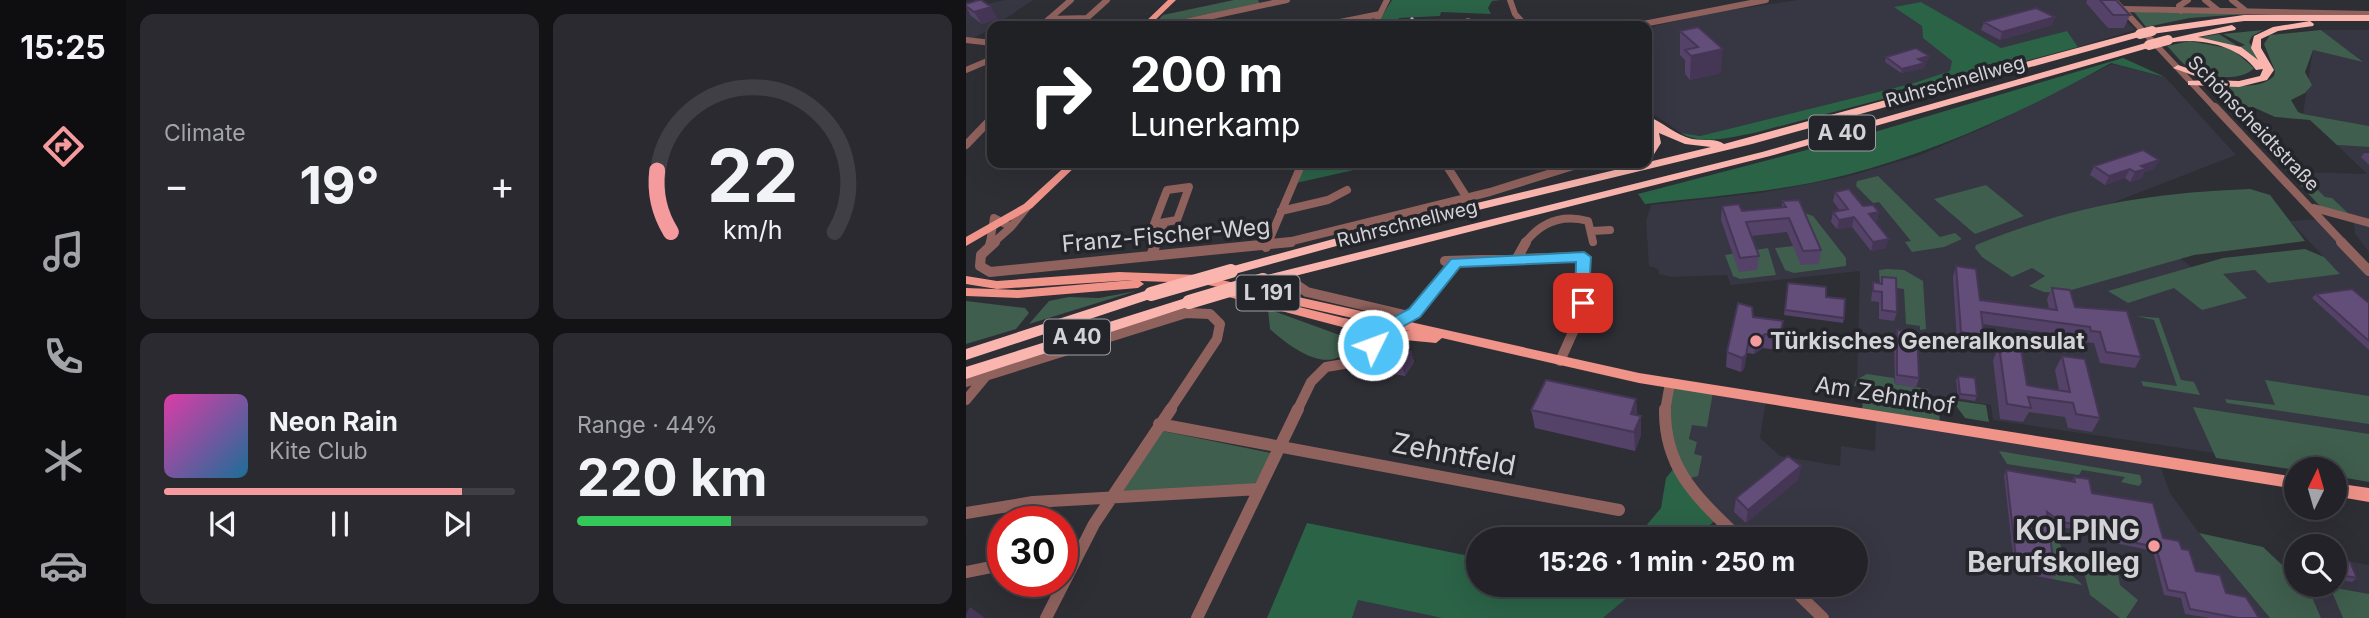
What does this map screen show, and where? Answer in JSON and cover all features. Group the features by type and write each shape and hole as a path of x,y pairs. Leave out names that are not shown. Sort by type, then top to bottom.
{"highway":[{"name":"Ruhrschnellweg","path":"1652,166 2147,36 2244,18 2369,16"},
{"path":"2189,81 2248,82 2265,77 2269,70 2256,48 2257,38 2276,29 2311,24"},
{"name":"Ruhrschnellweg","path":"966,373 1263,280 1766,154 2147,36 2168,40 2219,29 2311,24 2369,25"},
{"path":"2168,40 2193,39 2222,44 2245,54 2258,64 2259,70 2254,75 2221,81 2209,88 2206,98"},
{"path":"2178,68 2221,81"},
{"path":"1652,125 1686,142 1711,145 1748,142"},
{"path":"1652,129 1656,143 1652,149"},
{"path":"1598,179 1626,168"},
{"name":"Ruhrschnellweg","path":"966,355 1151,294 1231,271 1389,228 1643,168"}],"main road":[{"path":"1150,21 1172,0"},
{"path":"1000,223 1067,168"},
{"path":"967,238 1028,206 1068,168"},
{"name":"L 191","path":"966,280 997,285 1119,276 1183,277 1278,295 1396,323"},
{"name":"L 191","path":"966,292 1018,294 1128,284 1174,283 1273,303 1384,332"},
{"name":"Am Zehnthof","path":"1396,323 1670,383 2284,481"},
{"name":"Am Zehnthof","path":"1384,332 1468,340"},
{"path":"2347,491 2369,495"}],"street":[{"path":"1047,21 1071,0"},
{"path":"1049,19 1087,18 1107,0"},
{"path":"1189,21 1287,0"},
{"path":"1376,21 1387,0"},
{"path":"1510,0 1514,14 1521,21"},
{"path":"1722,0 1727,6"},
{"path":"1652,22 1766,0"},
{"name":"Schönscheidtstraße","path":"2114,0 2369,271"},
{"path":"2181,11 2179,6 2188,0"},
{"path":"2206,0 2219,11"},
{"path":"2232,0 2246,12"},
{"path":"2124,9 2369,16"},
{"path":"1345,21 1380,14"},
{"path":"966,40 987,42"},
{"path":"966,70 987,62"},
{"path":"966,145 987,129"},
{"path":"1266,247 1300,168"},
{"path":"1448,168 1467,198"},
{"name":"Franz-Fischer-Weg","path":"1000,223 979,262 982,269 994,272 1151,255 1266,247 1467,198 1566,168"},
{"path":"1151,255 1164,224 1179,218 1189,187 1172,188 1165,192 1152,223 1164,224"},
{"path":"1280,211 1328,201 1347,190"},
{"path":"2308,204 2335,216 2369,224"},
{"path":"1516,260 1522,242 1543,225 1579,217 1588,221 1593,242"},
{"path":"967,238 990,245 1000,223"},
{"path":"2327,224 2369,224"},
{"path":"1592,231 1610,230"},
{"path":"1364,354 1384,332 1409,316 1450,261 1584,257 1580,314 1560,361"},
{"path":"1298,286 1307,292 1409,316"},
{"path":"966,382 1186,313 1213,316 1221,327 1217,339 1080,547 1046,618"},
{"path":"1346,323 1356,339 1354,351 1346,362"},
{"name":"Am Zehnthof","path":"1198,618 1316,376 1326,367 1390,346 1407,336"},
{"path":"966,400 986,376"},
{"path":"1670,383 1663,422 1672,462 1682,480 1728,527"},
{"name":"Zehntfeld","path":"1160,424 1619,510"},
{"path":"966,513 1033,502 1259,489"},
{"path":"966,572 987,568"},
{"path":"1801,597 1823,618"}],"shaded area":[{"path":"1005,0 1033,0 1002,21 987,21 987,31 972,39 966,38 966,9"},
{"path":"1798,0 2106,0 2135,30 2078,47 2067,31 2001,49 1921,2 1895,7 1922,26 1923,38 1953,61 1950,71 1914,83 1700,136 1681,133 1652,113 1652,28 1717,12"},
{"path":"2321,30 2369,30 2369,126 2303,114 2313,50 2361,61"},
{"path":"2112,64 2165,77 2236,155 2107,205 2214,283 2222,274 2255,270 2268,283 2339,273 2290,221 2322,219 2369,272 2369,476 2347,473 2347,457 2284,457 2284,463 1993,420 1991,405 1857,384 1860,271 1731,285 1727,275 1671,277 1659,274 1658,269 1649,266 1646,221 1651,205 1760,193 1846,177 1918,156 1988,126"},
{"path":"2337,145 2369,147 2369,252 2355,234 2353,218 2325,197 2300,172 2367,174"},
{"path":"1713,392 1766,400 1760,438 1780,456 1840,466 1841,446 1875,451 1876,419 2159,463 2170,493 2199,533 2270,618 1824,618 1802,597 1868,597 1868,527 1729,527 1683,480 1697,442 1689,440 1692,425"},
{"path":"2347,561 2369,565 2369,618 2321,618 2312,597 2347,597"},
{"path":"1627,597 1800,597 1822,618 1603,618"},
{"path":"1358,600 1442,618 1352,618"}],"green space":[{"path":"1234,0 1258,0 1260,4 1173,21 1157,21 1163,15"},
{"path":"1392,0 1501,0 1492,1 1488,8 1491,14 1441,12 1440,16 1379,21"},
{"path":"1921,2 2001,48 2067,31 2078,47 1754,133 1707,140 1681,133 1700,136 1914,83 1950,71 1952,61 1923,38 1922,26 1894,7"},
{"path":"2134,12 2259,13 2190,18 2146,27"},
{"path":"2263,30 2252,36 2249,42 2261,62 2236,47 2196,38 2219,34 2239,47 2245,45 2223,34"},
{"path":"2321,30 2363,62 2313,50 2305,72 2312,85 2305,93 2291,100 2298,112 2303,114 2369,126 2369,147 2337,145 2310,120 2275,117 2253,107 2238,107 2285,165 2300,172 2325,197 2332,198 2351,216 2326,211 2318,204 2213,92 2218,88 2259,84 2274,76 2275,71 2264,44 2270,35"},
{"path":"2190,41 2232,49 2254,68 2233,77 2198,72 2185,64 2167,46"},
{"path":"2123,58 2165,77 2111,63 2047,97 1949,141 1881,165 1821,181 1746,193 1645,204 1638,194 1868,134"},
{"path":"1304,168 1363,168 1296,183"},
{"path":"1878,176 1940,237 1955,233 1962,239 1944,247 1912,252 1905,242 1911,241 1879,202 1873,203 1856,186 1857,181"},
{"path":"1986,185 2024,216 1975,234 1934,199"},
{"path":"2250,189 2270,195 2305,241 2194,255 2061,293 2044,292 2029,286 2045,276 2032,268 2012,277 1982,257 1975,248 1976,245 2045,220 2110,204 2177,194"},
{"path":"1804,213 1813,216 1846,258 1846,266 1794,273 1785,270 1775,248 1793,246"},
{"path":"1768,248 1776,275 1740,279 1733,276 1725,255"},
{"path":"2305,249 2324,257 2340,274 2268,283 2255,270 2223,274 2247,298 2202,310 2174,288 2128,303 2108,291 2223,258"},
{"path":"1879,270 1904,270 1923,281 1926,329 1920,330 1920,326 1906,324 1904,289 1880,286"},
{"path":"1136,291 1029,324 1049,301 1069,297 1099,298"},
{"path":"966,301 1025,308 1029,313 1016,329 966,344"},
{"path":"1268,309 1345,337 1346,348 1351,346 1342,355 1332,359 1310,356 1288,344 1270,329"},
{"path":"2136,316 2159,318 2181,380 2194,382 2200,395 2143,386 2141,381 2177,386 2154,320"},
{"path":"1867,374 1894,378 1895,384 1928,389 1929,397 1854,386 1856,380"},
{"path":"2265,380 2369,396 2369,424 2227,403 2225,399 2275,405"},
{"path":"1671,385 1713,392 1707,427 1692,425 1689,439 1697,442 1694,454 1702,456 1698,476 1683,480 1668,444"},
{"path":"1863,397 1939,409 1940,425 1862,412"},
{"path":"1952,400 1986,405 1989,422 1965,418"},
{"path":"2193,407 2369,434 2369,482 2347,478 2347,457 2284,457 2284,468 2216,458"},
{"path":"1163,431 1271,453 1254,486 1121,494"},
{"path":"1999,451 2140,475 2142,482 2139,486 2121,482 2125,477 2082,470 2079,475 2007,464"},
{"path":"1674,468 1718,518 1708,527 1645,527 1661,508 1666,478"},
{"path":"1307,523 1466,555 1466,597 1628,597 1603,618 1442,618 1358,600 1352,618 1267,618"},
{"path":"2199,533 2263,547 2284,567 2284,597 2312,597 2321,618 2270,618"},
{"path":"2046,534 2060,543 2067,570 2082,585 2052,579"},
{"path":"2110,554 2115,558 2120,585 2138,600 2126,618 2120,618 2090,595 2085,576 2088,573 2108,576 2105,558"},
{"path":"2347,590 2369,594 2369,618 2343,618 2334,597 2347,597"}],"building":[{"path":"981,0 991,7 974,12 966,6 966,4"},
{"path":"2100,0 2116,0 2130,15 2113,15"},
{"path":"2036,8 2055,17 2002,32 1984,22"},
{"path":"1698,27 1723,49 1691,56 1685,50 1698,47 1680,31"},
{"path":"1916,48 1929,56 1918,59 1925,63 1902,69 1886,57"},
{"path":"2143,150 2159,160 2141,166 2146,169 2135,172 2130,169 2109,176 2094,166"},
{"path":"1849,189 1863,206 1873,205 1879,212 1869,214 1889,239 1873,242 1854,217 1839,220 1833,212 1848,209 1835,192"},
{"path":"1799,200 1821,250 1803,251 1789,218 1746,222 1759,256 1740,258 1722,206 1739,204 1742,211 1786,207 1782,201"},
{"path":"1956,266 1976,269 1980,300 2057,310 2052,288 2070,290 2075,307 2127,311 2141,357 2106,352 2100,332 2091,331 2090,327 1981,312 1984,336 1961,332"},
{"path":"1882,277 1896,278 1897,312 1882,310 1882,292 1873,291 1873,282 1882,284"},
{"path":"1788,283 1826,287 1826,297 1845,299 1844,318 1785,310"},
{"path":"2352,289 2369,303 2369,341 2316,294"},
{"path":"1738,303 1752,307 1753,317 1783,321 1780,336 1765,334 1756,340 1749,339 1746,355 1742,358 1727,352"},
{"path":"1897,330 1917,332 1919,378 1897,375"},
{"path":"1999,346 2021,349 2027,385 2070,392 2062,356 2085,359 2100,418 2076,414 2073,403 2028,397 2031,408 2007,404"},
{"path":"1398,350 1411,352 1402,367 1389,365"},
{"path":"1958,376 1975,378 1977,396 1960,394"},
{"path":"1546,380 1636,399 1631,414 1641,416 1634,432 1531,410"},
{"path":"1788,456 1801,466 1748,510 1736,498"},
{"name":"KOLPING Berufskolleg","path":"2006,470 2075,482 2074,477 2089,479 2092,493 2153,503 2163,538 2179,541 2182,549 2189,550 2196,571 2220,575 2226,593 2246,597 2259,618 2238,618 2190,609 2185,593 2168,590 2156,547 2118,539 2109,529 2061,522 2047,512 2055,575 2017,567"},
{"path":"2347,561 2350,562 2357,578 2347,576"}],"place":[{"name":"Türkisches Generalkonsulat","path":"1756,341"},
{"name":"KOLPING Berufskolleg","path":"2154,546"}],"route":[{"path":"1373,345 1384,332 1414,313 1456,262 1584,257 1583,303"}]}
